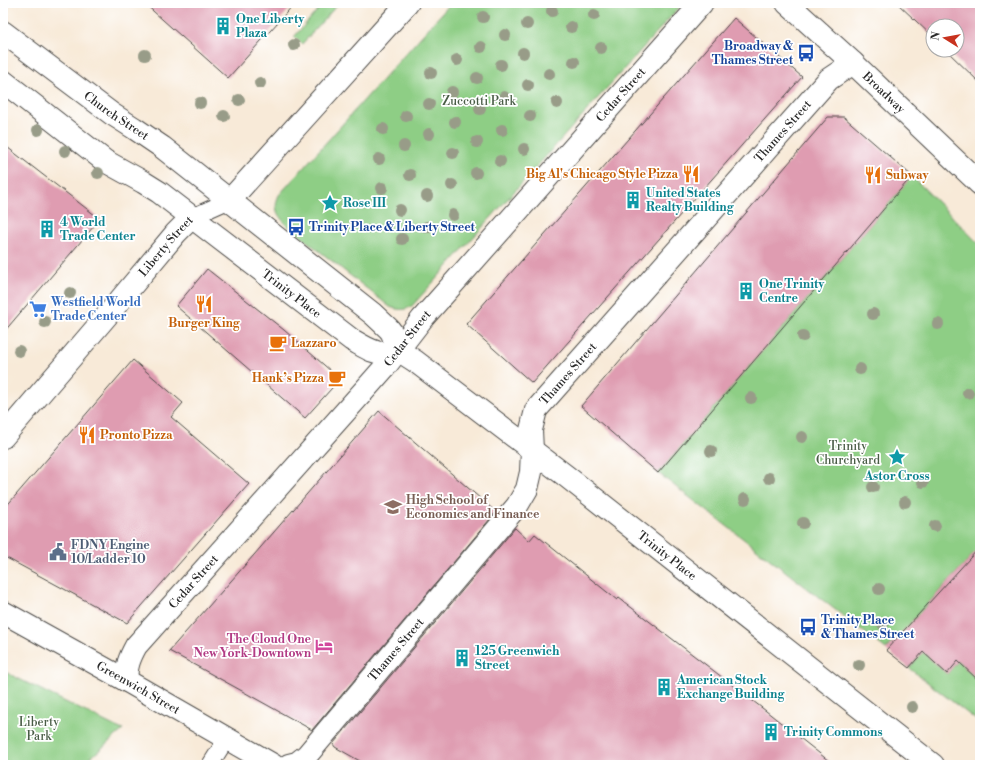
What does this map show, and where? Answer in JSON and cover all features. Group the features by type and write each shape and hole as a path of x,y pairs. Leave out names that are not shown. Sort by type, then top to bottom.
{"street":[{"name":"Liberty Street","path":"230,200 408,3"},
{"name":"Cedar Street","path":"127,680 126,673 128,665 136,646 370,384 422,319 702,3"},
{"name":"Broadway","path":"787,3 979,182"},
{"name":"Church Street","path":"3,32 112,114 162,146 230,200"},
{"name":"Thames Street","path":"289,765 297,762 307,755 517,506 527,489 531,472 532,450 530,430 536,410 830,79 853,63"},
{"path":"3,82 105,161 159,192 192,217"},
{"path":"230,200 381,321 392,334 398,350"},
{"name":"Liberty Street","path":"3,437 176,233 192,217"},
{"name":"Trinity Place","path":"192,217 352,340 378,353 398,350 415,361 532,450 934,765"},
{"name":"Greenwich Street","path":"3,612 127,680 273,765"}],"lane":[{"name":"Liberty Street","path":"192,217 230,200"},
{"path":"210,765 227,738"}],"green space":[{"path":"324,3 339,3 302,44 294,37"},
{"name":"Zuccotti Park","path":"451,3 683,3 412,306 407,309 399,309 390,307 289,227 282,220 276,209 276,205 279,195"},
{"name":"Trinity Churchyard","path":"912,176 980,245 980,547 912,621 922,631 906,649 894,640 886,649 658,473"},
{"path":"923,652 947,674 958,661 980,682 980,723 909,668"},
{"name":"Liberty Park","path":"3,671 123,730 82,765 3,765"}],"building":[{"name":"One Liberty Plaza","path":"144,3 295,3 228,78"},
{"path":"897,3 980,3 980,83 954,58 965,58 965,18 925,18 925,29"},
{"name":"United States Realty Building","path":"734,18 802,77 532,383 466,324"},
{"name":"One Trinity Centre","path":"828,117 844,117 912,176 658,473 581,406"},
{"name":"4 World Trade Center","path":"3,144 100,219 3,333"},
{"path":"207,269 284,330 340,379 305,418 176,306"},
{"path":"133,360 183,403 171,417 249,484 127,623 3,556 3,510"},
{"path":"379,411 496,512 312,730 169,651"},
{"path":"515,528 529,541 535,534 617,600 619,598 834,765 367,765 335,747 333,744"},
{"path":"980,547 980,682 958,661 947,674 923,652 909,668 886,650"}],"place":[{"name":"One Liberty Plaza","path":"223,26"},
{"name":"Broadway & Thames Street","path":"806,53"},
{"name":"Big Al's Chicago Style Pizza","path":"691,174"},
{"name":"Subway","path":"873,175"},
{"name":"United States Realty Building","path":"633,200"},
{"name":"Rose III","path":"330,203"},
{"name":"Trinity Place & Liberty Street","path":"296,227"},
{"name":"4 World Trade Center","path":"47,229"},
{"name":"One Trinity Centre","path":"746,291"},
{"name":"Burger King","path":"204,304"},
{"name":"Westfield World Trade Center","path":"38,309"},
{"name":"Lazzaro","path":"278,343"},
{"name":"Hank’s Pizza","path":"337,378"},
{"name":"Pronto Pizza","path":"87,435"},
{"name":"Astor Cross","path":"897,457"},
{"name":"High School of Economics and Finance","path":"393,507"},
{"name":"FDNY Engine 10/Ladder 10","path":"58,552"},
{"name":"Trinity Place & Thames Street","path":"808,627"},
{"name":"The Cloud One New York-Downtown","path":"324,646"},
{"name":"125 Greenwich Street","path":"462,658"},
{"name":"American Stock Exchange Building","path":"664,687"},
{"name":"Trinity Commons","path":"771,732"}]}
